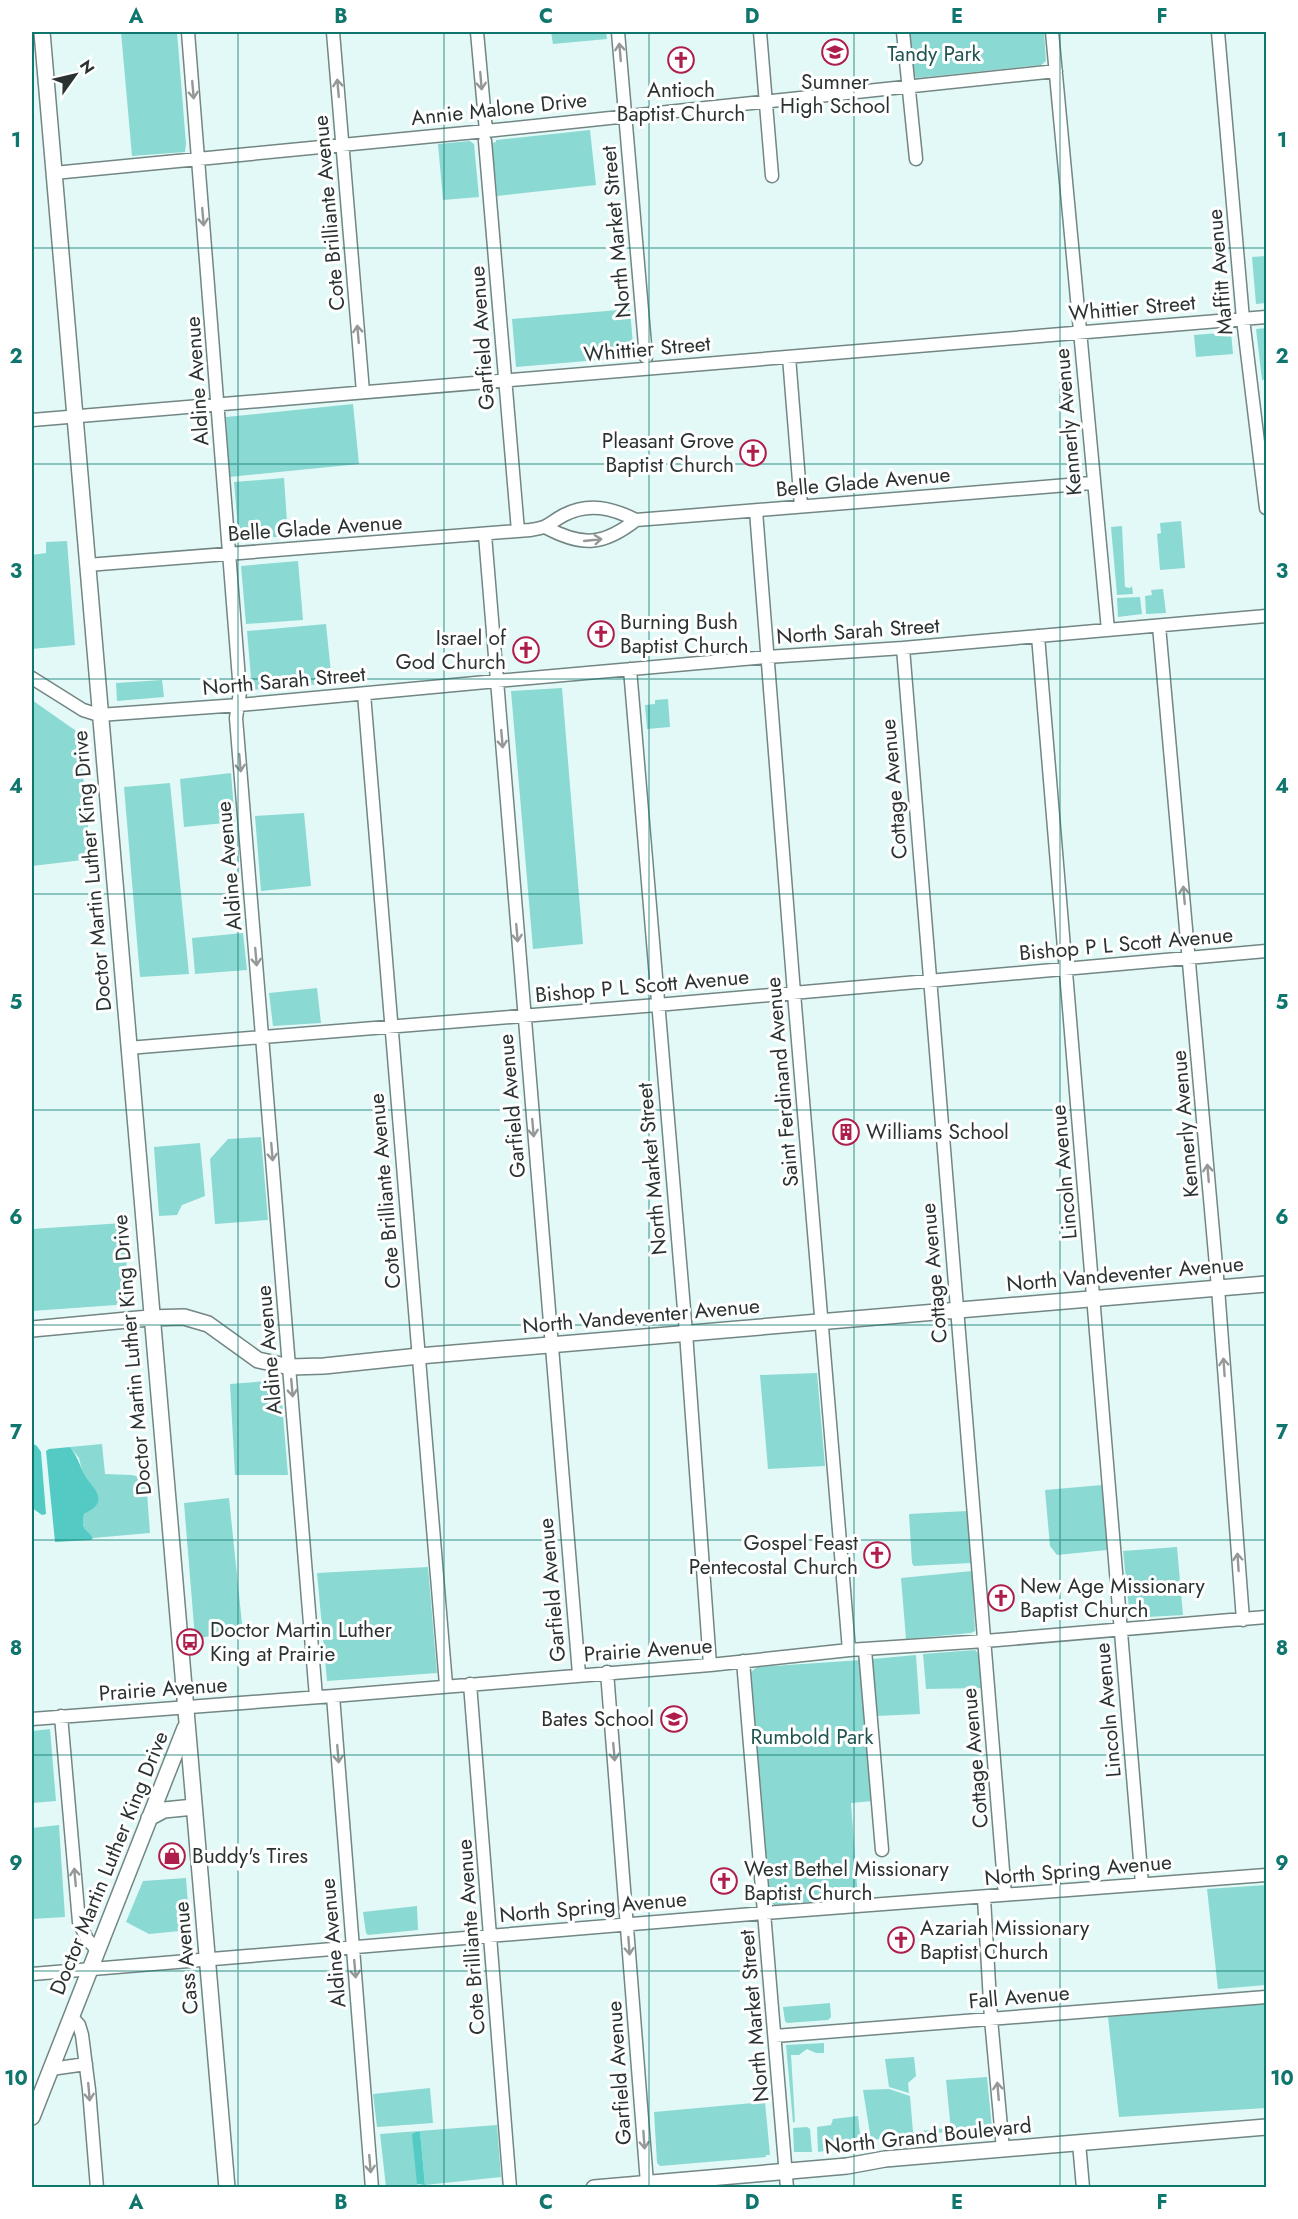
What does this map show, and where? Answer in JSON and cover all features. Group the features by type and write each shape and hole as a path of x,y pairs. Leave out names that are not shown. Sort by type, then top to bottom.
{"main road":[{"name":"Doctor Martin Luther King Drive","path":"32,2117 186,1725 149,1318 42,32"},
{"name":"North Vandeventer Avenue","path":"32,1329 149,1318 194,1319 208,1324 258,1360 290,1366 324,1366 1266,1284"},
{"name":"Cass Avenue","path":"186,1725 227,2187"},
{"path":"149,1818 164,1810 194,1807"},
{"name":"North Grand Boulevard","path":"594,2187 847,2166 885,2159 1266,2127"}],"street":[{"name":"Aldine Avenue","path":"188,32 240,692 236,718 316,1697"},
{"name":"Cote Brilliante Avenue","path":"333,32 363,392"},
{"name":"Garfield Avenue","path":"477,32 518,531"},
{"name":"North Market Street","path":"618,32 646,357"},
{"path":"760,32 772,176"},
{"path":"903,32 916,159"},
{"name":"Kennerly Avenue","path":"1052,32 1092,483 1108,630"},
{"name":"Maffitt Avenue","path":"1218,32 1243,319 1266,508"},
{"name":"Annie Malone Drive","path":"54,173 343,144 486,136 625,115 908,88 1056,71"},
{"name":"Whittier Street","path":"32,420 1266,317"},
{"path":"789,357 801,506"},
{"name":"Belle Glade Avenue","path":"87,565 547,528 576,509 590,507 618,511 636,520 1092,483"},
{"name":"Saint Ferdinand Avenue","path":"756,511 849,1650"},
{"name":"Belle Glade Avenue","path":"547,528 579,541 593,541 620,532 636,520"},
{"name":"Garfield Avenue","path":"485,534 579,1674"},
{"name":"North Sarah Street","path":"32,678 83,711 99,715 239,705 767,657 903,648 1266,616"},
{"name":"Kennerly Avenue","path":"1159,626 1218,1288 1243,1620"},
{"name":"Lincoln Avenue","path":"1038,636 1142,1884"},
{"name":"Cottage Avenue","path":"903,648 1005,1895"},
{"name":"North Market Street","path":"630,669 686,1333 710,1665"},
{"name":"Cote Brilliante Avenue","path":"364,694 446,1685"},
{"name":"Bishop P L Scott Avenue","path":"128,1048 657,1005 1266,951"},
{"name":"Prairie Avenue","path":"32,1719 710,1665 849,1650 1266,1617"},
{"path":"865,1650 882,1850"},
{"name":"North Market Street","path":"743,1661 787,2187"},
{"name":"Garfield Avenue","path":"607,1672 647,2183"},
{"name":"Cote Brilliante Avenue","path":"470,1684 510,2187"},
{"name":"Aldine Avenue","path":"333,1696 372,2187"},
{"path":"61,1716 79,1922 87,1939 98,1950"},
{"name":"North Spring Avenue","path":"32,1974 627,1924 1266,1875"},
{"path":"984,1898 1003,2149"},
{"name":"Fall Avenue","path":"775,2036 1266,1997"},
{"path":"71,2016 79,2025 82,2035 97,2187"},
{"path":"51,2068 86,2064"},
{"path":"1079,2143 1083,2187"}],"green space":[{"path":"121,32 177,32 185,152 132,156"},
{"path":"551,32 606,32 607,39 553,44"},
{"name":"Tandy Park","path":"910,32 1044,32 1046,61 1041,65 916,78 913,71"},
{"path":"590,130 596,185 497,196 492,143 496,140"},
{"path":"470,141 474,144 479,197 443,200 438,144"},
{"path":"1266,256 1266,303 1256,304 1252,257"},
{"path":"630,309 634,357 516,367 512,319"},
{"path":"1266,328 1266,379 1262,380 1256,329"},
{"path":"1231,332 1233,354 1196,357 1194,335"},
{"path":"353,404 359,464 229,477 226,417"},
{"path":"284,478 288,536 239,540 234,482"},
{"path":"1181,521 1185,568 1160,570 1157,534 1161,533 1160,523"},
{"path":"1122,526 1125,587 1132,586 1133,594 1117,595 1111,527"},
{"path":"67,541 75,645 32,649 32,555 46,553 46,542"},
{"path":"298,561 303,620 246,624 241,566"},
{"path":"1163,589 1166,613 1146,614 1145,596 1152,595 1151,590"},
{"path":"1140,597 1142,614 1118,617 1117,598"},
{"path":"326,624 332,683 252,690 247,631"},
{"path":"162,680 164,697 117,701 116,683"},
{"path":"562,688 583,944 533,949 511,691"},
{"path":"668,699 670,727 647,729 645,705 655,704 655,700"},
{"path":"32,700 79,733 91,859 32,866"},
{"path":"231,773 235,822 184,827 180,779"},
{"path":"170,783 189,974 140,977 124,787"},
{"path":"304,813 311,886 261,891 255,816"},
{"path":"243,933 247,970 195,974 192,938"},
{"path":"317,988 321,1023 273,1026 269,993"},
{"path":"261,1137 268,1220 215,1224 210,1159 228,1139"},
{"path":"200,1143 205,1196 182,1205 177,1215 159,1216 154,1147"},
{"path":"123,1223 130,1304 32,1311 32,1229"},
{"path":"817,1373 825,1466 768,1469 760,1375"},
{"path":"280,1380 288,1475 235,1475 230,1384"},
{"path":"102,1444 105,1474 132,1475 146,1479 150,1533 93,1538 84,1527 85,1511 96,1492 83,1474 79,1458 70,1447"},
{"path":"1102,1485 1107,1550 1057,1555 1050,1546 1045,1490"},
{"path":"229,1498 243,1633 195,1638 184,1503"},
{"path":"967,1511 971,1563 914,1566 909,1514"},
{"path":"1177,1547 1183,1615 1130,1618 1123,1551"},
{"path":"428,1567 437,1673 327,1681 317,1573"},
{"path":"972,1571 975,1631 906,1639 901,1578"},
{"path":"975,1650 979,1654 981,1688 926,1689 923,1654"},
{"path":"916,1655 920,1714 876,1716 872,1659"},
{"name":"Rumbold Park","path":"862,1660 873,1801 851,1803 858,1898 774,1905 770,1901 751,1672 757,1667"},
{"path":"50,1729 56,1801 32,1803 32,1731"},
{"path":"59,1825 65,1917 32,1919 32,1828"},
{"path":"186,1878 190,1930 149,1934 126,1922 143,1881"},
{"path":"1266,1885 1266,1985 1218,1989 1207,1889"},
{"path":"417,1906 418,1930 368,1935 366,1933 363,1912"},
{"path":"830,2003 831,2017 828,2020 787,2023 785,2021 783,2007"},
{"path":"1266,2003 1266,2108 1119,2117 1108,2017"},
{"path":"824,2043 824,2053 816,2053 807,2049 799,2055 791,2055 795,2121 793,2123 786,2045"},
{"path":"914,2057 916,2076 908,2083 909,2093 889,2087 885,2059"},
{"path":"987,2077 992,2128 951,2131 946,2080"},
{"path":"430,2088 433,2123 377,2127 373,2094"},
{"path":"889,2089 910,2096 913,2132 946,2128 946,2132 871,2140 863,2090"},
{"path":"765,2102 770,2155 660,2166 657,2163 654,2112"},
{"path":"858,2116 859,2143 818,2152 817,2127 831,2125 833,2119"},
{"path":"497,2125 501,2177 425,2185 420,2133 417,2184 420,2186 386,2187 380,2134"},
{"path":"807,2127 810,2129 812,2152 794,2152 793,2128"}],"shaded area":[{"path":"32,1443 41,1452 46,1514 42,1515 32,1508"},
{"path":"70,1447 97,1494 97,1504 84,1514 83,1519 84,1528 93,1538 55,1542 46,1451"},
{"path":"420,2132 425,2185 417,2184 412,2134"}],"place":[{"name":"Sumner High School","path":"835,52"},
{"name":"Antioch Baptist Church","path":"681,60"},
{"name":"Pleasant Grove Baptist Church","path":"753,453"},
{"name":"Burning Bush Baptist Church","path":"601,634"},
{"name":"Israel of God Church","path":"526,650"},
{"name":"Williams School","path":"846,1132"},
{"name":"Gospel Feast Pentecostal Church","path":"877,1555"},
{"name":"New Age Missionary Baptist Church","path":"1001,1598"},
{"name":"Doctor Martin Luther King at Prairie","path":"190,1642"},
{"name":"Bates School","path":"674,1719"},
{"name":"Buddy's Tires","path":"172,1856"},
{"name":"West Bethel Missionary Baptist Church","path":"724,1881"},
{"name":"Azariah Missionary Baptist Church","path":"901,1940"}]}
